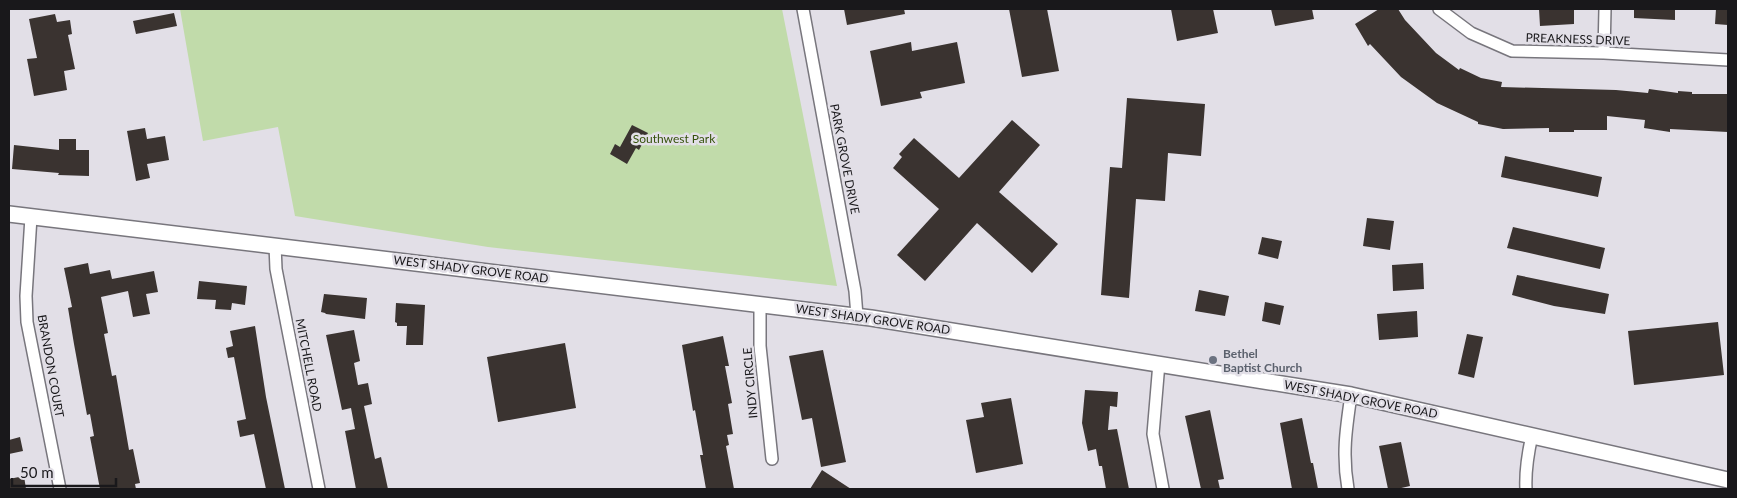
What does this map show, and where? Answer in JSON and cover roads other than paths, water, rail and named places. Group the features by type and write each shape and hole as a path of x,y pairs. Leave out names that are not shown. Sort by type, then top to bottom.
{"main road":[{"name":"WEST SHADY GROVE ROAD","path":"9,214 857,316 1351,395 1728,480"}],"street":[{"name":"PARK GROVE DRIVE","path":"803,9 855,290 857,316"},
{"name":"PREAKNESS DRIVE","path":"1439,9 1471,33 1512,51 1604,53 1728,60"},
{"path":"1604,53 1605,9"},
{"name":"BRANDON COURT","path":"31,217 26,296 27,322 60,489"},
{"name":"MITCHELL ROAD","path":"274,245 276,269 320,489"},
{"name":"INDY CIRCLE","path":"760,304 760,355 772,459"},
{"path":"1159,363 1153,434 1163,489"},
{"path":"1348,489 1344,435 1351,395"},
{"path":"1526,489 1525,473 1532,435"}],"place":[{"name":"Bethel Baptist Church","path":"1213,360"}],"park label":[{"name":"Southwest Park","path":"674,138"}]}
